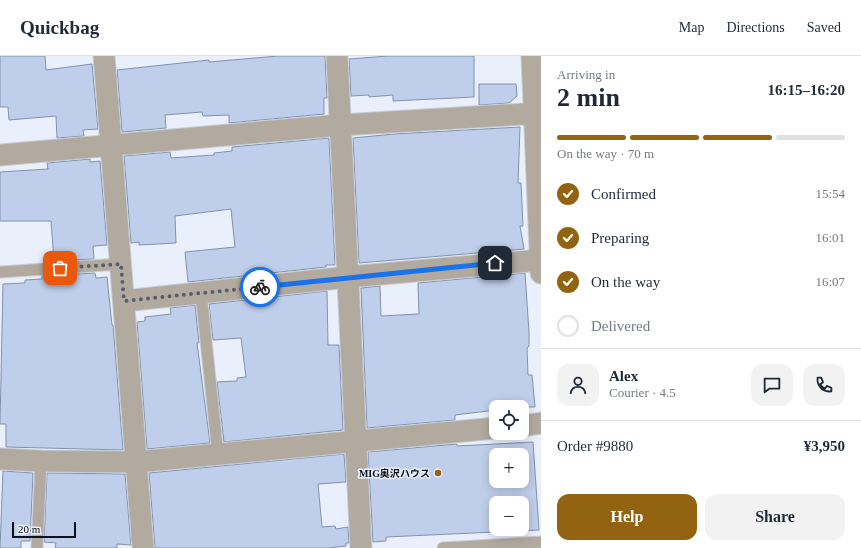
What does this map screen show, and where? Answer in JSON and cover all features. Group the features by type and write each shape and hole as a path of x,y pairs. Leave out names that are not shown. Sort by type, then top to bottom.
{"street":[{"path":"104,56 143,548"},
{"path":"337,56 361,548"},
{"path":"124,301 348,277 541,264 538,114 532,56"},
{"path":"0,155 341,125 538,114"},
{"path":"529,425 541,424"},
{"path":"0,459 136,462 356,443 489,429"}],"lane":[{"path":"0,272 121,264"},
{"path":"201,293 218,455"},
{"path":"37,548 41,461"},
{"path":"443,548 541,542"}],"building":[{"path":"0,56 45,56 46,70 92,64 98,129 83,130 84,136 57,138 56,116 9,120 8,107 0,107"},
{"path":"278,56 325,56 327,98 324,98 324,114 229,123 229,115 203,116 202,112 165,115 166,128 122,132 117,70 209,60 209,62"},
{"path":"388,56 474,56 474,97 393,101 393,95 369,97 369,95 351,96 349,59"},
{"path":"479,84 516,84 517,96 509,103 479,105"},
{"path":"520,127 518,183 521,183 523,226 520,226 524,249 359,263 353,138 394,134"},
{"path":"329,138 335,265 188,282 185,252 235,247 231,209 175,216 176,243 139,245 139,242 131,243 124,156 170,152 171,158 214,155 214,153 232,151 232,147"},
{"path":"90,159 90,162 100,161 107,245 93,246 94,259 54,261 51,221 0,221 0,172 48,169 47,163"},
{"path":"95,273 96,278 107,277 113,325 123,450 6,447 6,424 0,424 3,284 25,283 25,280 42,279 42,276"},
{"path":"525,273 529,332 529,346 527,348 528,375 532,375 535,407 529,407 529,400 489,400 489,411 455,415 455,420 367,428 361,288 380,286 381,316 419,314 418,283"},
{"path":"327,291 328,345 339,345 343,430 224,442 217,382 237,381 237,378 246,377 241,338 213,340 209,304"},
{"path":"195,305 199,343 197,343 210,443 147,449 137,322 145,321 145,317 171,314 170,308"},
{"path":"533,442 539,530 529,530 529,496 489,496 489,532 386,537 386,541 373,542 368,452 457,444 457,446"},
{"path":"344,454 346,482 318,484 322,527 335,526 336,529 348,527 349,543 346,543 346,546 327,548 155,548 149,473"},
{"path":"3,471 33,473 30,541 21,541 21,548 0,548"},
{"path":"47,473 125,474 131,545 117,544 117,548 55,548 56,543 44,542"}],"way so far":[{"path":"60,268 121,264 124,301 260,287"}],"place":[{"name":"MIG奥沢ハウス","path":"438,473"}],"route":[{"path":"260,287 495,263"}]}
